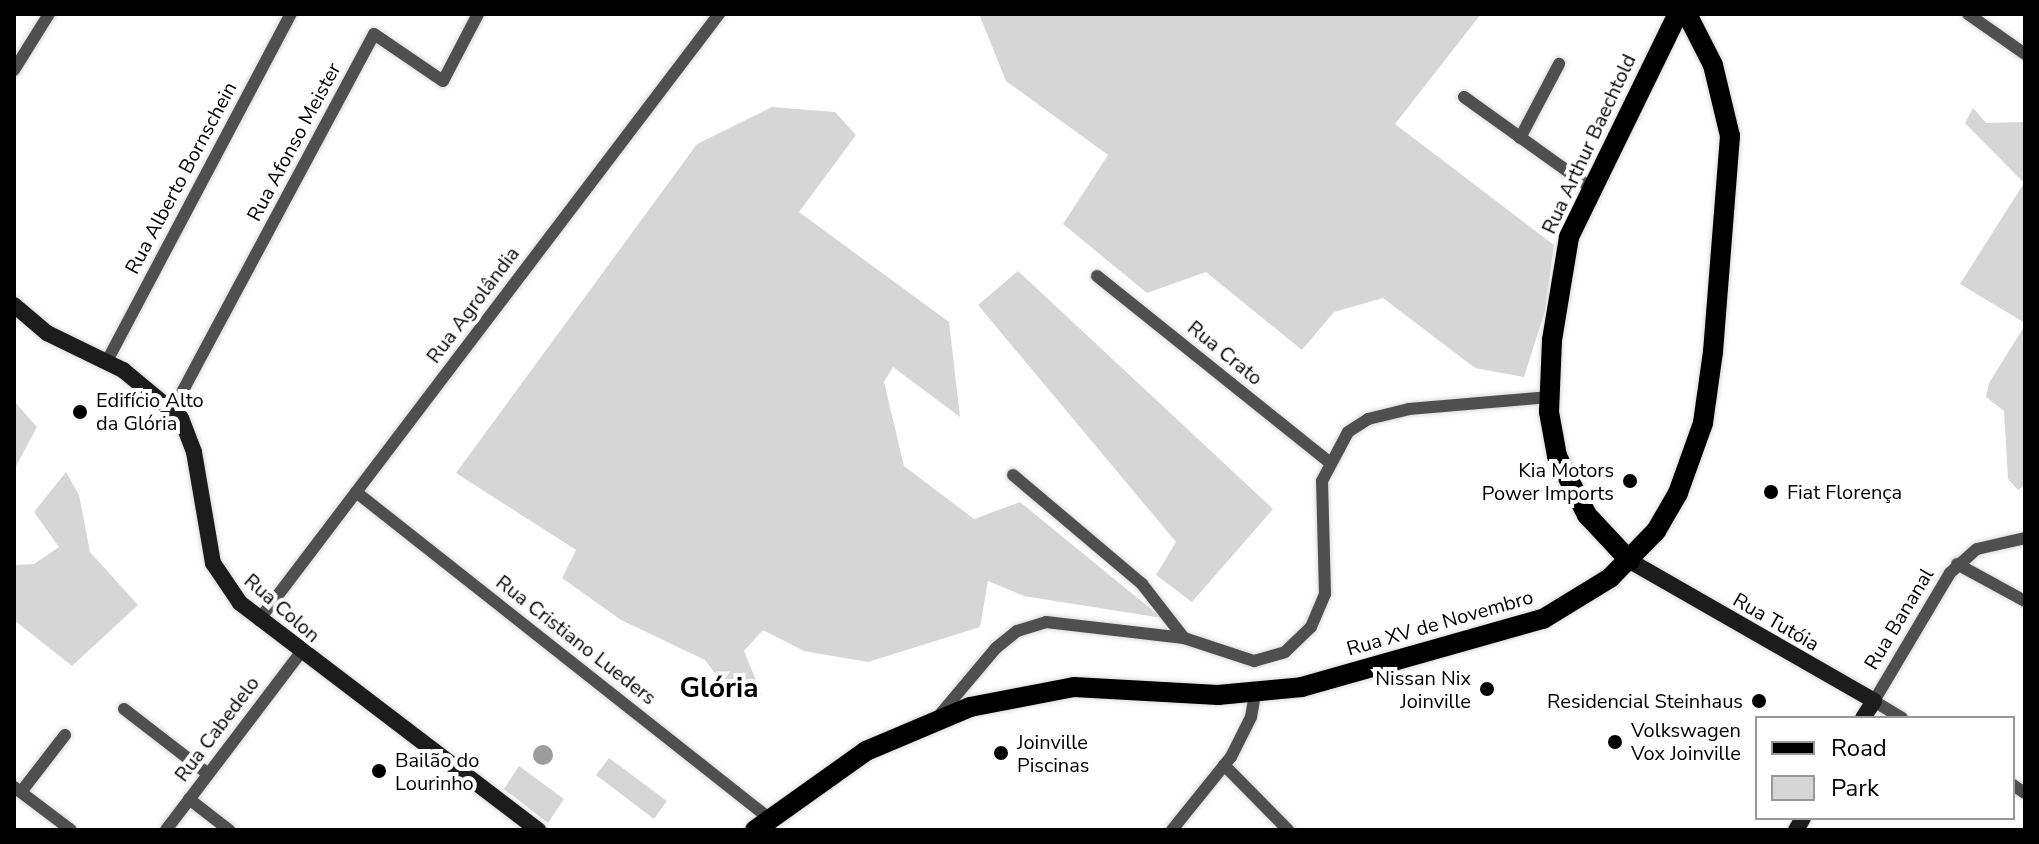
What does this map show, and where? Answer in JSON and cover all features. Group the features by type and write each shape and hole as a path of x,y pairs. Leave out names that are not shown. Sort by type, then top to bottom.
{"main road":[{"name":"Rua Arthur Baechtold","path":"1630,561 1600,532 1564,473 1552,441 1549,397 1560,272 1591,188 1678,14"},
{"name":"Rua XV de Novembro","path":"763,824 866,751 937,718 1007,696 1074,687 1255,694 1325,681 1543,619 1630,561 1666,514 1688,469 1703,423 1715,337 1730,136 1713,65 1687,14"}],"street":[{"path":"14,70 49,14"},
{"name":"Rua Alberto Bornschein","path":"107,361 291,14"},
{"name":"Rua Afonso Meister","path":"173,409 374,34 443,81 478,14"},
{"name":"Rua Agrolândia","path":"259,620 719,14"},
{"path":"1968,14 2025,54"},
{"path":"1520,138 1559,64"},
{"path":"1464,97 1591,188"},
{"name":"Rua Crato","path":"1097,276 1329,462"},
{"name":"Rua Colon","path":"14,305 47,333 107,361 173,409 191,440 213,563 228,589 259,620 538,830"},
{"path":"937,718 987,657 1030,626 1067,623 1184,638 1254,661 1285,652 1311,627 1328,573 1321,496 1329,462 1348,432 1368,419 1409,409 1549,397"},
{"path":"1013,475 1142,584 1184,638"},
{"name":"Rua Cristiano Lueders","path":"356,492 763,824"},
{"name":"Rua Bananal","path":"1864,716 1957,564 1977,549 2025,538"},
{"name":"Rua Tutóia","path":"1630,561 1899,716"},
{"path":"1957,564 2025,601"},
{"name":"Rua Cabedelo","path":"166,830 301,652"},
{"path":"1172,830 1242,739 1255,694"},
{"path":"124,709 208,774"},
{"path":"65,735 18,790 71,830"},
{"path":"1224,765 1288,830"},
{"path":"189,799 229,830"}],"green space":[{"path":"979,14 1481,14 1395,124 1554,245 1545,311 1524,377 1475,368 1383,298 1334,312 1302,350 1206,272 1147,293 1063,224 1108,155 1006,81"},
{"path":"772,107 835,112 856,135 799,212 949,322 960,417 893,367 884,382 904,466 974,519 1020,502 1162,618 1024,596 988,581 980,627 868,662 804,651 763,630 744,651 762,695 725,687 705,660 621,620 562,578 576,550 456,473 697,144"},
{"path":"1973,108 1986,123 2025,122 2025,323 1960,284 2024,183 1965,123"},
{"path":"1018,271 1273,509 1192,602 1156,575 1176,542 978,305"},
{"path":"2025,325 2025,485 2018,490 2008,479 2004,411 1986,397 1989,383"},
{"path":"14,401 37,427 14,470"},
{"path":"66,472 79,495 90,552 138,605 72,666 14,620 14,565 34,564 59,547 34,512"},
{"path":"609,758 667,801 654,819 596,775"},
{"path":"519,766 564,799 548,823 504,789"}],"shaded area":[{"path":"543,745 550,748 553,755 550,762 543,765 536,762 533,755 536,748"}],"place":[{"name":"Edifício Alto da Glória","path":"80,412"},
{"name":"Kia Motors Power Imports","path":"1630,481"},
{"name":"Fiat Florença","path":"1771,492"},
{"name":"Nissan Nix Joinville","path":"1487,689"},
{"name":"Residencial Steinhaus","path":"1759,701"},
{"name":"Volkswagen Vox Joinville","path":"1615,742"},
{"name":"Joinville Piscinas","path":"1001,753"},
{"name":"Bailão do Lourinho","path":"379,771"}],"district":[{"name":"Glória","path":"719,688"}]}
